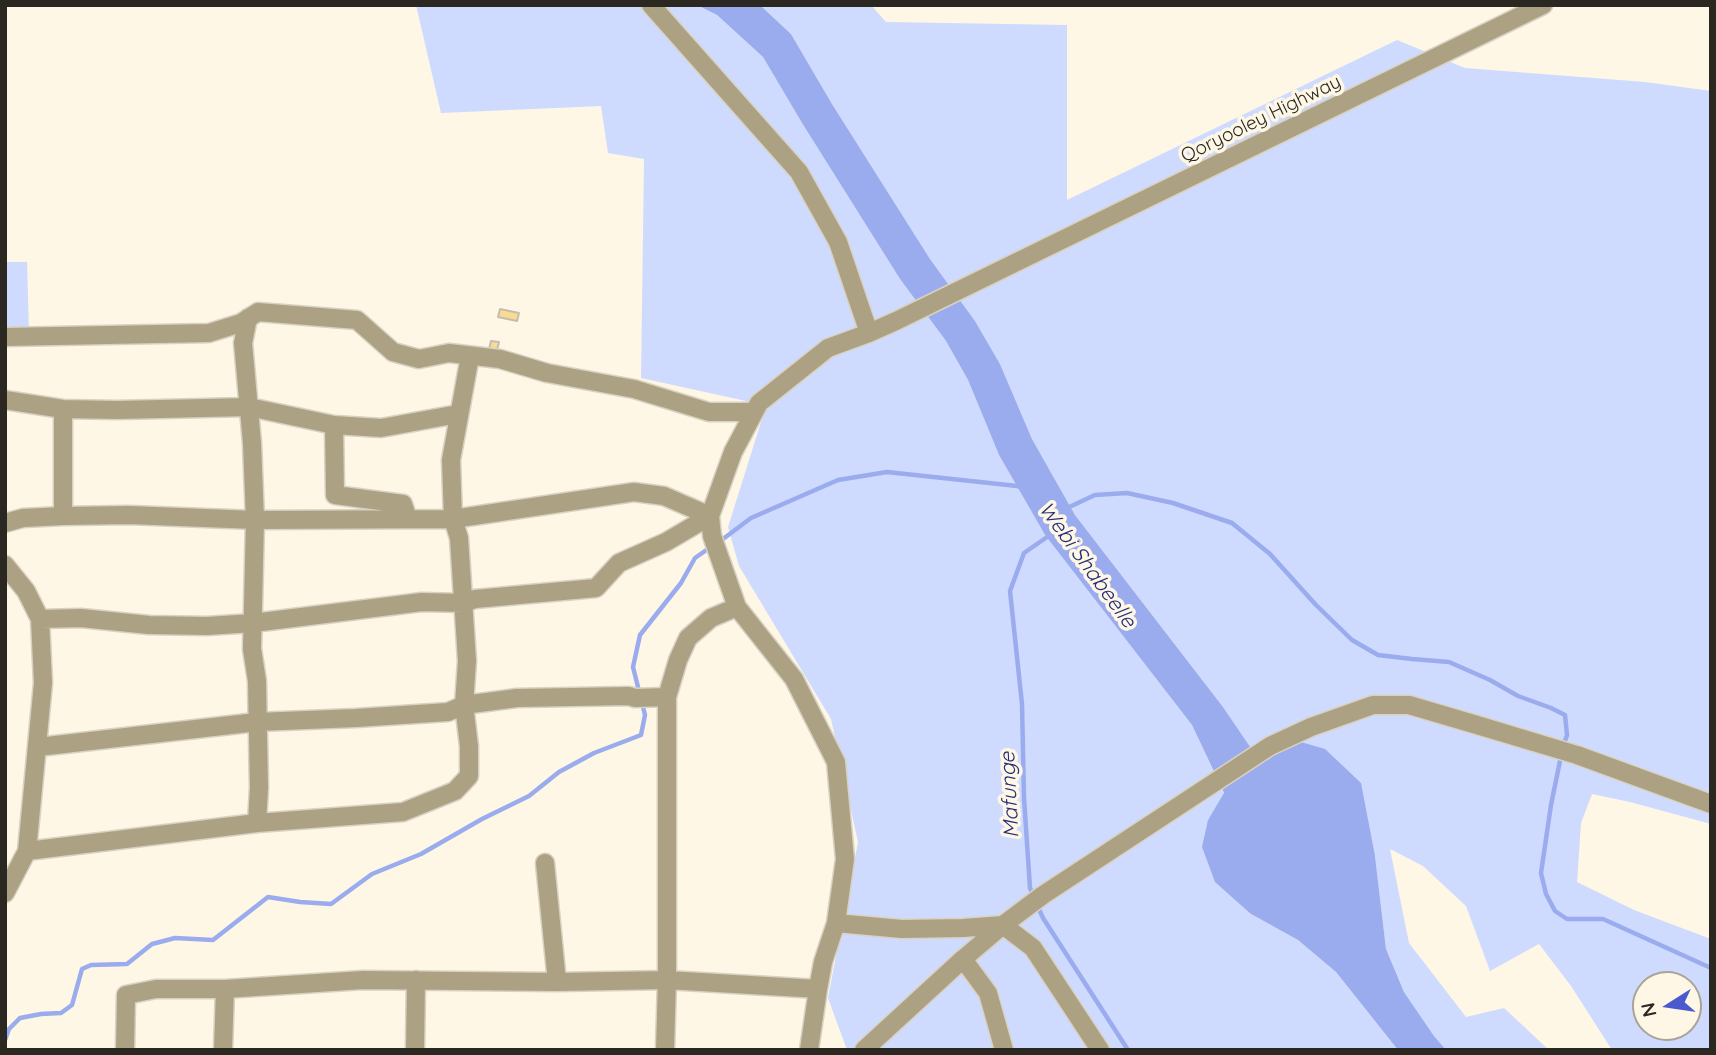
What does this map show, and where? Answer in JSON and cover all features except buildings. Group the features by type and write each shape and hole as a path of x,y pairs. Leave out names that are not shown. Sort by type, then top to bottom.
{"street":[{"path":"651,5 799,172 838,242 869,333 828,348 759,403 733,452 710,516 712,536 737,607 794,679 836,762 845,859 836,923 823,962 809,1050"},
{"name":"Qoryooley Highway","path":"869,333 1543,5"},
{"path":"5,337 209,333 240,323 258,312 356,320 393,352 419,359 449,353 500,359 547,373 634,389 709,412 754,412"},
{"path":"248,318 243,343 252,443 255,520 252,649 257,681 257,823"},
{"path":"27,851 257,823 403,812 456,791 469,776 469,746 464,705 467,661 460,538 453,519 451,460 470,356"},
{"path":"5,400 63,409 248,407 334,425 381,428 458,414"},
{"path":"63,409 63,516"},
{"path":"334,425 335,495 403,504 408,519"},
{"path":"5,523 23,518 129,515 255,520 453,519 634,492 664,496 710,516"},
{"path":"40,619 81,618 149,625 207,626 253,623 422,602 464,603 475,599 596,588 619,563 666,542 710,516"},
{"path":"5,565 26,591 40,619 43,683 27,851 5,893"},
{"path":"665,1050 667,980 651,698 678,660 688,638 711,618 737,607"},
{"path":"38,747 257,722 448,712 464,705 517,698 651,698"},
{"path":"864,1050 963,959 1044,895 1270,746 1311,727 1373,705 1409,705 1571,753 1711,804"},
{"path":"545,863 557,982"},
{"path":"836,923 902,929 1003,925 1033,948 1100,1050"},
{"path":"963,959 988,993 1004,1050"},
{"path":"125,1050 127,995 156,989 225,989 363,980 667,980 818,989"},
{"path":"415,1050 416,980"},
{"path":"223,1050 225,989"}],"shaded area":[{"path":"416,5 697,5 717,15 763,57 900,279 946,341 968,380 999,455 1045,535 1192,725 1224,794 1208,820 1251,914 1298,940 1336,972 1398,1050 847,1050 828,998 858,842 831,719 739,566 728,527 762,419 746,401 641,378 644,159 608,153 601,106 441,113"},
{"path":"760,5 871,5 886,22 1067,25 1067,200 1397,40 1465,68 1645,82 1711,91 1711,824 1592,794 1581,823 1577,882 1634,910 1711,939 1711,1050 1612,1050 1571,986 1539,944 1490,971 1466,906 1423,866 1390,849 1409,943 1466,1017 1504,1008 1549,1050 1446,1050 1404,992 1386,949 1375,856 1281,750 1261,764 1223,707 1075,515 1032,439 1000,364 975,321 930,259 791,34"},
{"path":"5,262 27,262 29,332 5,332"}],"water":[{"name":"Webi Shabeelle","path":"697,5 760,5 791,34 930,259 975,321 1000,364 1032,439 1075,515 1223,707 1261,763 1281,750 1301,742 1325,749 1361,783 1375,856 1386,949 1404,992 1446,1050 1398,1050 1336,972 1298,940 1251,914 1215,882 1202,847 1208,820 1224,793 1192,725 1045,535 999,455 968,380 946,341 900,279 763,57 717,15"}],"waterway":[{"path":"719,542 751,518 838,480 887,472 1022,488"},
{"name":"Webi Shabeelle","path":"1065,509 1095,495 1127,493 1173,503 1232,523 1270,554 1352,640 1378,655 1449,662 1518,696 1565,715 1567,735 1563,747"},
{"name":"Mafunge","path":"1034,897 1030,888 1022,704 1010,591 1024,553 1050,535"},
{"path":"640,695 633,667 640,635 681,583 695,558 712,546"},
{"path":"5,1040 9,1029 20,1018 61,1013 72,1005 82,969 91,965 127,964 152,944 175,938 213,940 268,897 331,904 372,874 421,854 529,796 559,772 594,753 641,735 645,715 642,703"},
{"path":"1561,756 1541,873 1546,894 1555,911 1567,919 1603,919 1711,968"},
{"name":"Mafunge","path":"1037,905 1128,1050"}]}
